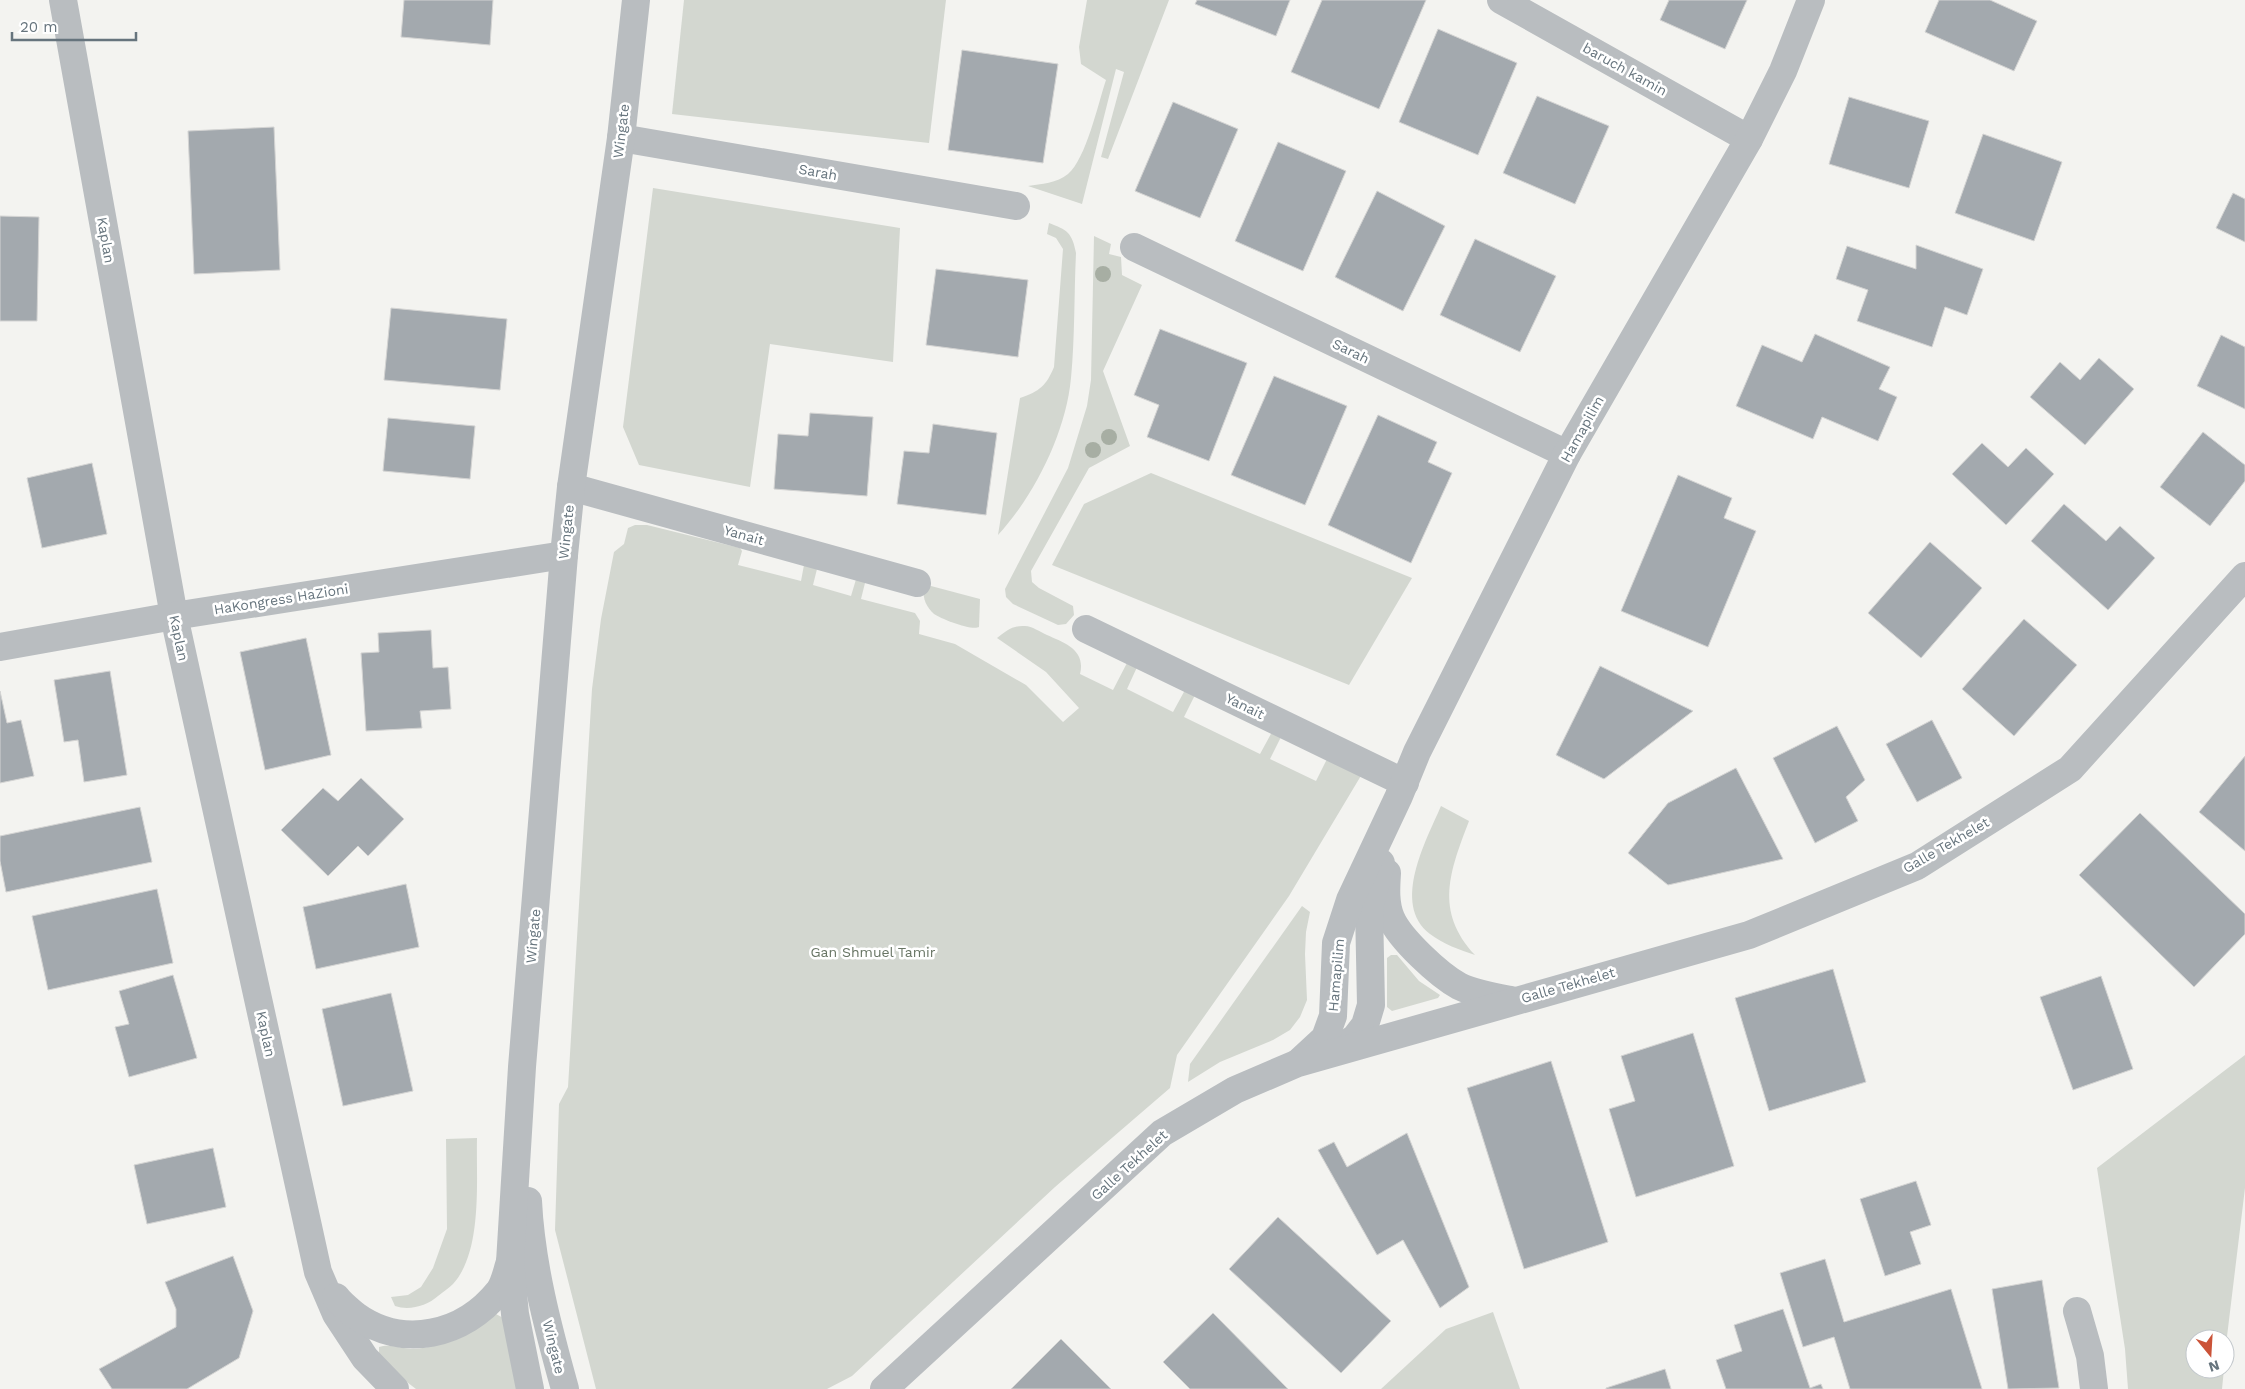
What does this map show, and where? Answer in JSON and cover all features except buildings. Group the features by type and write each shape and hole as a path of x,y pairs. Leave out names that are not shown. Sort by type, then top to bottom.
{"street":[{"name":"Kaplan","path":"63,0 174,616 318,1272 336,1314 345,1329 365,1358 395,1389"},
{"name":"Wingate","path":"530,1389 515,1314 510,1262 522,1067 571,486 621,138 636,0"},
{"name":"baruch kamin","path":"1501,0 1749,138"},
{"name":"Hamapilim","path":"1334,1054 1355,1038 1365,1026 1371,1005 1369,908 1402,789 1416,752 1567,454 1749,138 1783,71 1811,0"},
{"name":"Sarah","path":"621,138 1016,206"},
{"name":"Sarah","path":"1134,247 1567,454"},
{"name":"Yanait","path":"571,486 917,583"},
{"name":"HaKongress HaZioni","path":"0,647 174,616 564,555"},
{"name":"Galle Tekhelet","path":"884,1389 1162,1133 1235,1090 1298,1063 1749,935 1917,866 2070,769 2245,576"},
{"name":"Yanait","path":"1086,628 1402,789"},
{"name":"Hamapilim","path":"1298,1063 1320,1044 1328,1030 1333,1016 1336,943 1350,900 1402,789"},
{"name":"Hamapilim","path":"1388,836 1386,895 1391,918 1407,943 1458,986 1481,994 1512,1001"},
{"name":"Wingate","path":"522,1067 529,1228 542,1297 565,1389"},
{"name":"Kaplan","path":"318,1272 341,1304 365,1322 384,1332 406,1335 432,1333 459,1324 480,1310 501,1289 510,1262"},
{"path":"2077,1311 2090,1356 2094,1389"}],"green space":[{"path":"684,0 946,0 929,143 672,114"},
{"path":"1087,0 1169,0 1108,159 1101,157 1124,72 1116,69 1082,204 1028,186 1054,181 1068,174 1074,167 1086,144 1095,116 1106,80 1081,64 1079,47"},
{"path":"653,188 900,228 893,362 770,344 750,487 639,465 623,427"},
{"path":"1049,223 1068,233 1073,240 1076,253 1073,347 1068,399 1055,441 1036,482 1012,519 998,535 1020,398 1042,387 1054,367 1063,249 1056,238 1047,234"},
{"path":"1094,236 1111,244 1109,254 1121,257 1122,275 1142,285 1103,371 1130,446 1089,468 1031,571 1032,582 1039,588 1073,606 1074,615 1066,624 1058,625 1013,604 1006,597 1005,589 1068,468 1087,406 1091,380"},
{"path":"1151,473 1412,578 1349,685 1052,565 1084,504"},
{"name":"Gan Shmuel Tamir","path":"635,525 647,525 740,548 742,551 738,565 801,581 804,565 817,569 813,585 851,596 857,576 866,579 861,599 915,613 920,621 919,634 955,644 1026,685 1063,722 1079,708 1046,672 997,638 1007,631 1017,626 1028,626 1067,645 1077,653 1080,659 1080,674 1113,690 1128,661 1138,665 1127,689 1173,712 1185,690 1195,695 1184,717 1260,754 1272,732 1281,737 1270,759 1316,781 1328,757 1362,774 1289,896 1177,1055 1170,1088 1055,1187 852,1376 827,1389 596,1389 555,1230 559,1104 568,1087 592,689 601,619 614,552 624,544 628,528"},
{"path":"931,586 980,599 979,627 964,626 934,614 924,599 924,589"},
{"path":"1441,806 1469,821 1452,874 1450,906 1454,923 1462,939 1475,955 1435,938 1419,921 1413,906 1412,890 1415,872 1427,837"},
{"path":"1302,906 1310,912 1306,932 1305,954 1307,1000 1300,1017 1290,1030 1273,1040 1220,1062 1188,1082 1190,1064"},
{"path":"1391,955 1397,955 1419,981 1440,995 1438,998 1392,1011 1387,1007 1387,958"},
{"path":"2245,1055 2245,1188 2228,1329 2185,1329 2185,1379 2223,1379 2222,1389 2128,1389 2125,1349 2097,1168"},
{"path":"477,1138 477,1194 474,1234 463,1270 453,1284 434,1300 412,1308 395,1306 391,1297 408,1295 421,1287 433,1268 447,1229 446,1139"},
{"path":"1493,1312 1520,1389 1381,1389 1446,1329"},
{"path":"496,1314 505,1319 519,1389 416,1389 399,1376 379,1354 379,1347 383,1346 414,1349 444,1342 488,1316"}]}
